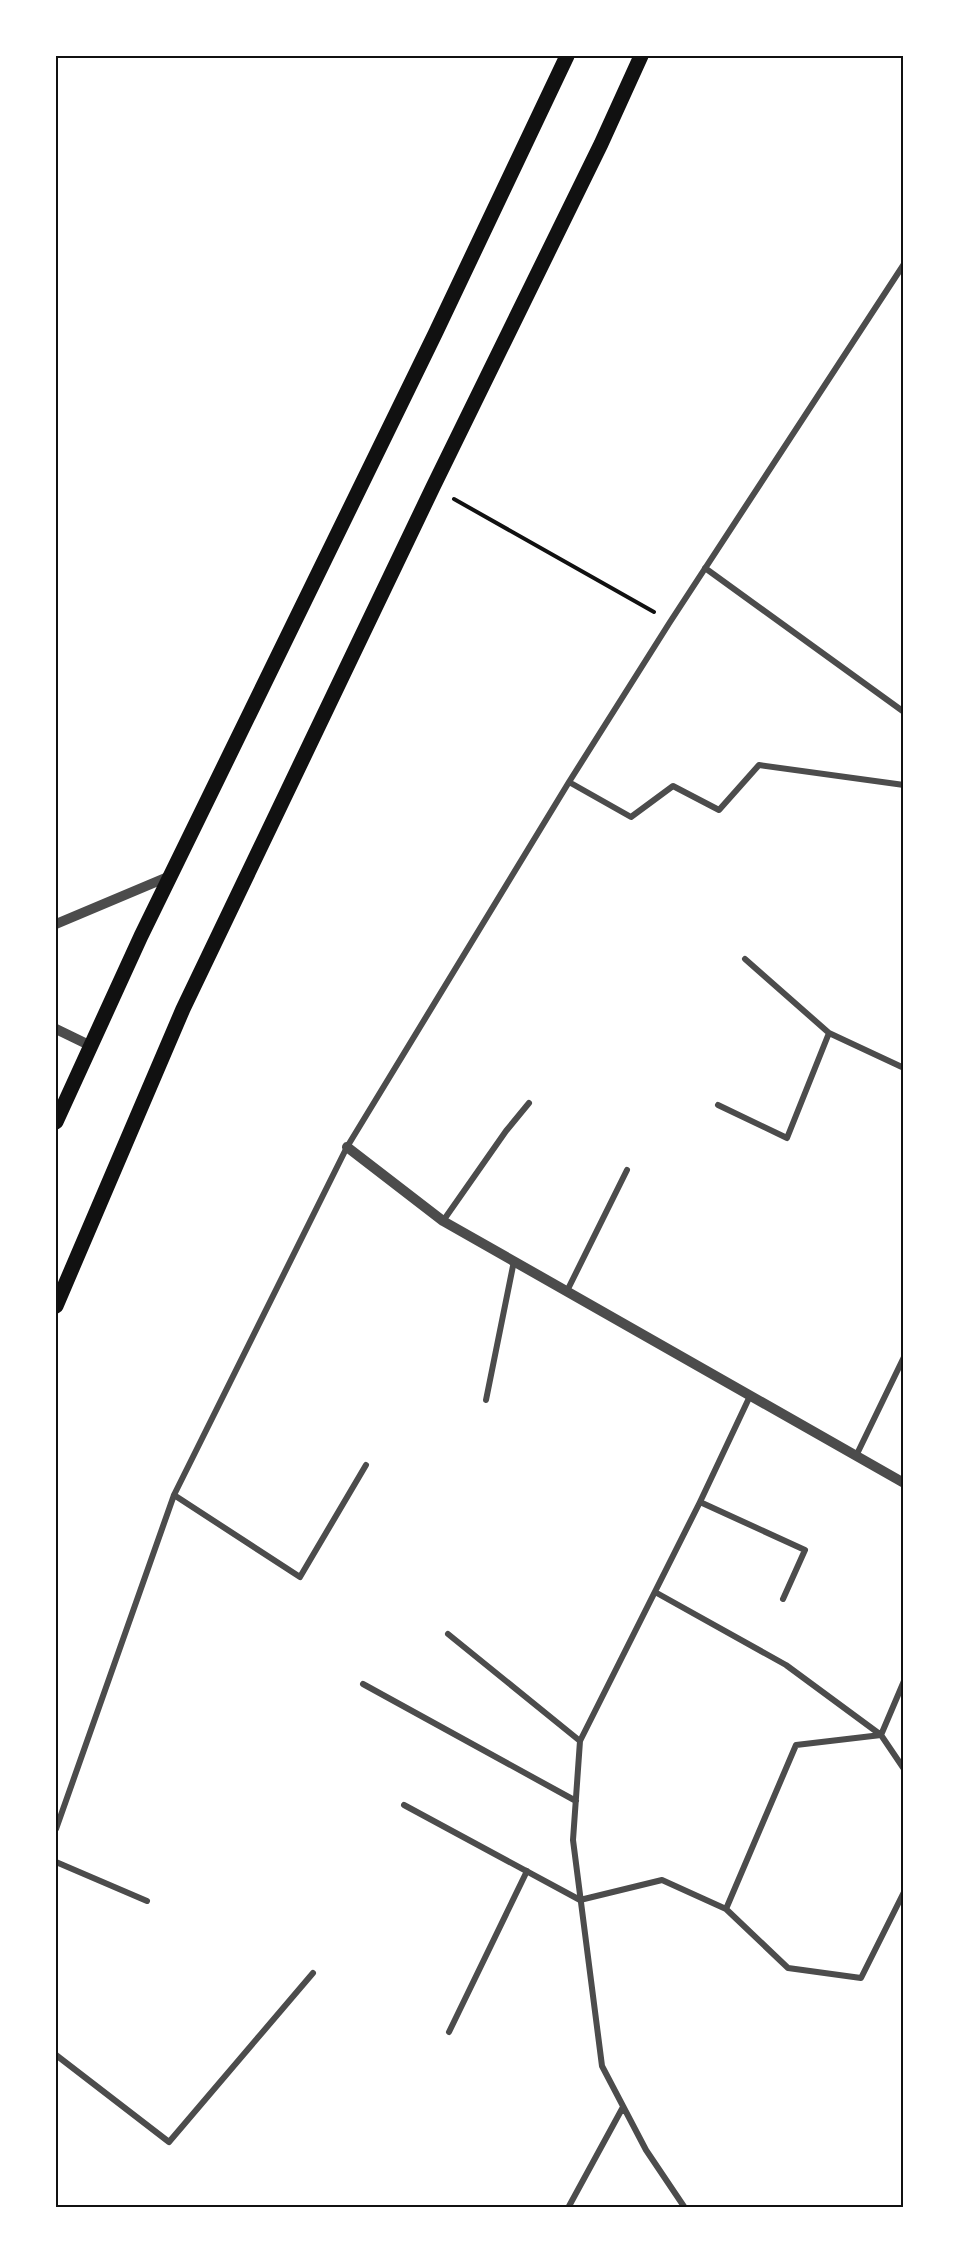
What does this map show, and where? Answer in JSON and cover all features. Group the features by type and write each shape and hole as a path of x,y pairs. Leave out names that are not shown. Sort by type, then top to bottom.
{"main road":[{"path":"56,1122 89,1045 170,876 435,334 567,56"},
{"path":"56,1306 183,1009 433,487 601,144 641,56"}],"street":[{"path":"56,1829 174,1495 347,1147 569,782 670,622 903,264"},
{"path":"705,568 903,712"},
{"path":"569,782 631,817 673,786 719,810 759,765 903,785"},
{"path":"56,924 170,876"},
{"path":"745,959 829,1033 903,1068"},
{"path":"56,1029 89,1045"},
{"path":"718,1105 787,1138 829,1033"},
{"path":"443,1221 529,1102"},
{"path":"347,1147 443,1221 903,1483"},
{"path":"567,1291 627,1170"},
{"path":"486,1400 514,1261"},
{"path":"856,1456 903,1357"},
{"path":"685,2208 646,2150 602,2066 573,1840 580,1741 700,1502 750,1396"},
{"path":"174,1495 300,1577 366,1465"},
{"path":"700,1502 805,1550 783,1599"},
{"path":"655,1592 786,1665 881,1735 903,1770"},
{"path":"448,1634 580,1741"},
{"path":"881,1735 903,1681"},
{"path":"363,1684 576,1801"},
{"path":"726,1909 796,1745 881,1735"},
{"path":"404,1805 580,1900 662,1880 726,1909 788,1968 861,1978 903,1892"},
{"path":"56,1862 147,1901"},
{"path":"449,2032 527,1871"},
{"path":"56,2055 170,2142 313,1973"},
{"path":"568,2208 623,2107"}],"path":[{"path":"433,487 670,622"}]}
